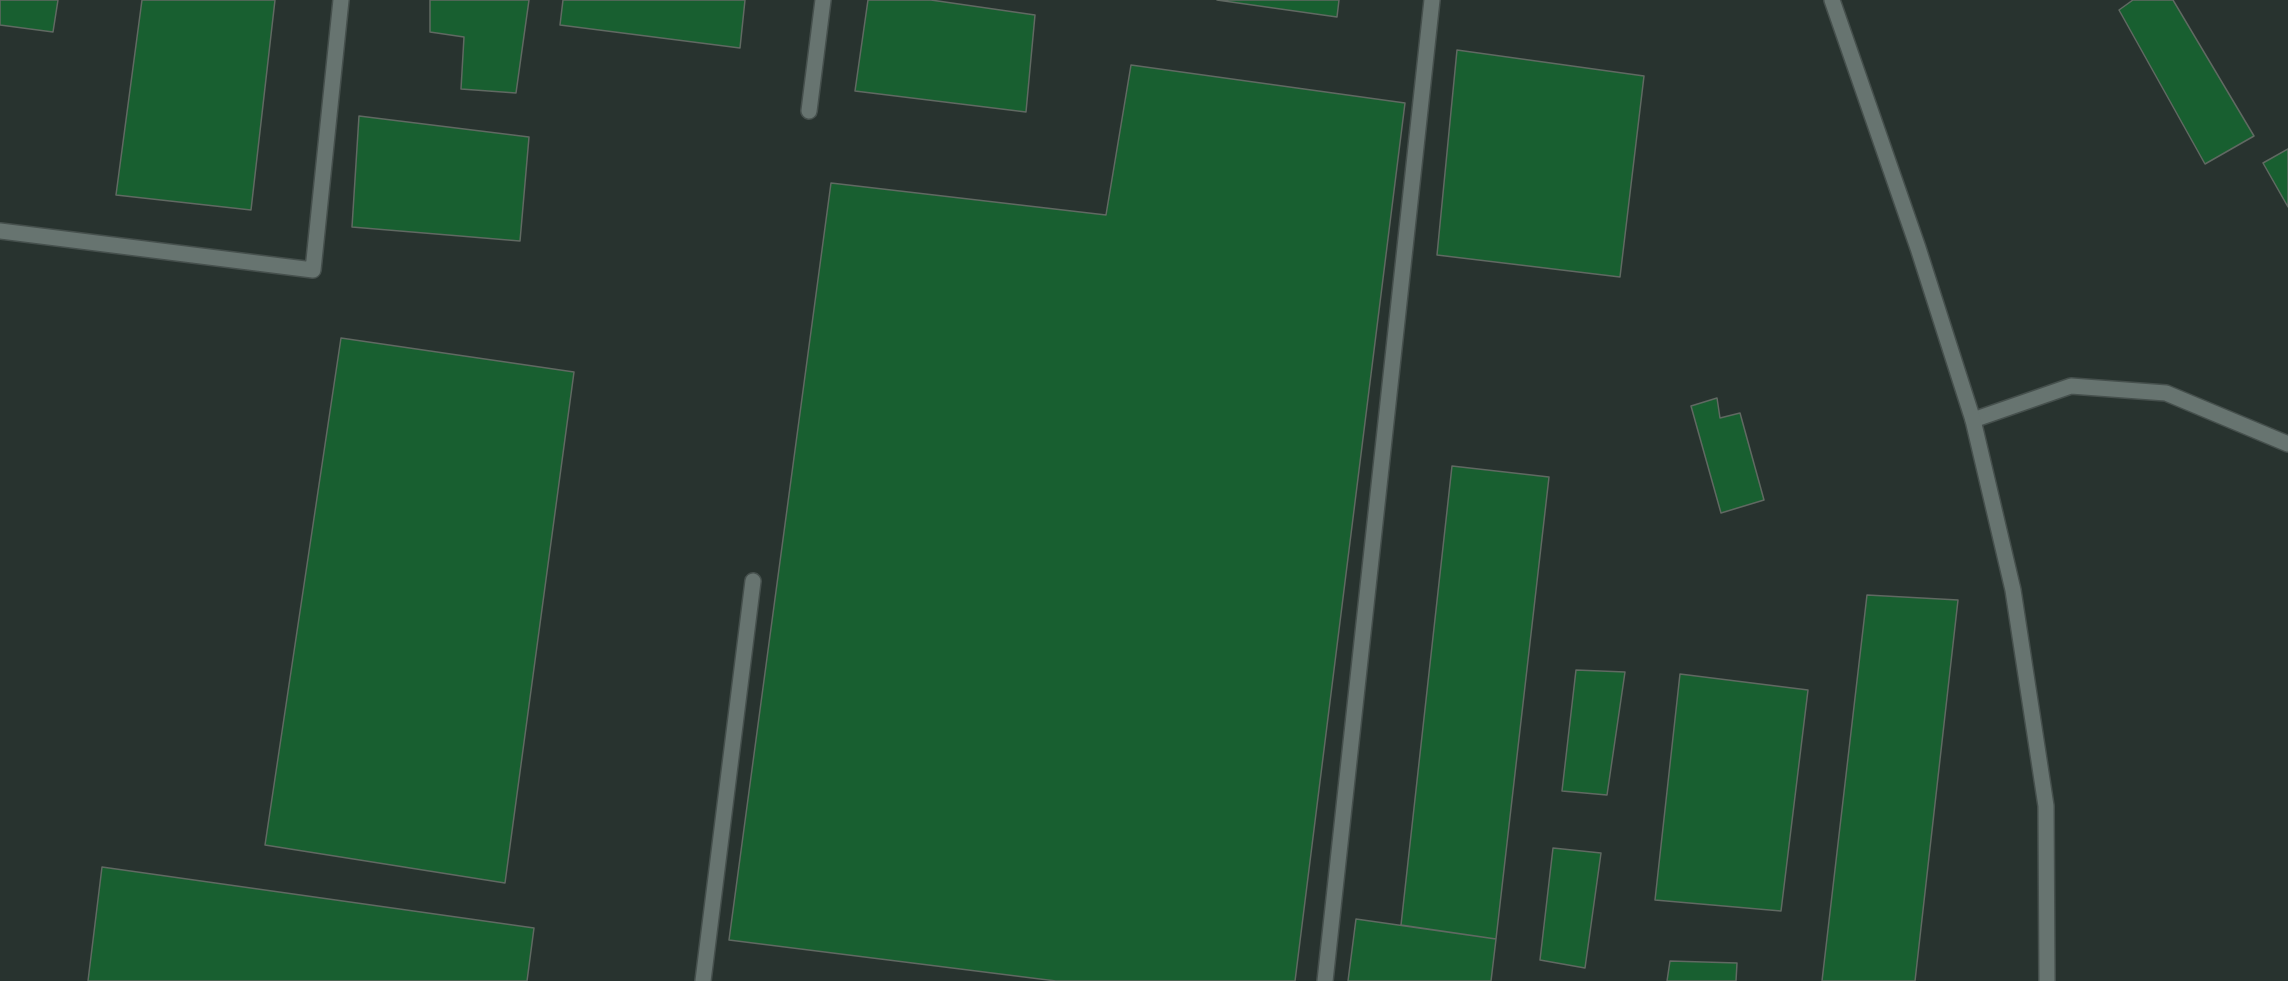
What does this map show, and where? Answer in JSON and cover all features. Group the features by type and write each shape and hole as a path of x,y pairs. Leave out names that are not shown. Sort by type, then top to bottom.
{"street":[{"path":"0,231 313,270 341,0"},
{"path":"808,111 823,0"},
{"path":"1326,981 1432,0"},
{"path":"1832,0 1918,248 1973,420 2013,590 2046,806 2047,981"},
{"path":"1973,420 2071,386 2154,392 2166,393 2288,444"},
{"path":"703,981 753,581"}],"building":[{"path":"0,0 58,0 53,32 0,25"},
{"path":"142,0 275,0 251,210 116,195"},
{"path":"430,0 529,0 516,93 461,89 464,37 430,32"},
{"path":"563,0 745,0 740,48 560,25"},
{"path":"868,0 931,0 1035,15 1026,112 855,91"},
{"path":"1217,0 1339,0 1337,17"},
{"path":"2133,0 2173,0 2254,136 2205,164 2119,10"},
{"path":"1457,50 1644,76 1620,277 1437,255"},
{"path":"1131,65 1405,103 1295,981 1056,981 729,940 831,183 1106,215"},
{"path":"359,116 529,137 520,241 352,227"},
{"path":"2288,149 2288,207 2263,163"},
{"path":"341,338 574,372 505,883 265,845"},
{"path":"1717,398 1720,418 1740,413 1764,500 1721,513 1691,406"},
{"path":"1452,466 1549,477 1496,939 1401,925"},
{"path":"1867,595 1958,600 1915,981 1822,981"},
{"path":"1576,670 1625,672 1607,795 1562,791"},
{"path":"1680,674 1808,690 1781,911 1655,900"},
{"path":"1553,848 1601,853 1585,968 1540,960"},
{"path":"102,867 534,928 527,981 88,981"},
{"path":"1356,919 1496,939 1491,981 1348,981"},
{"path":"1670,961 1737,963 1736,981 1667,981"}]}
